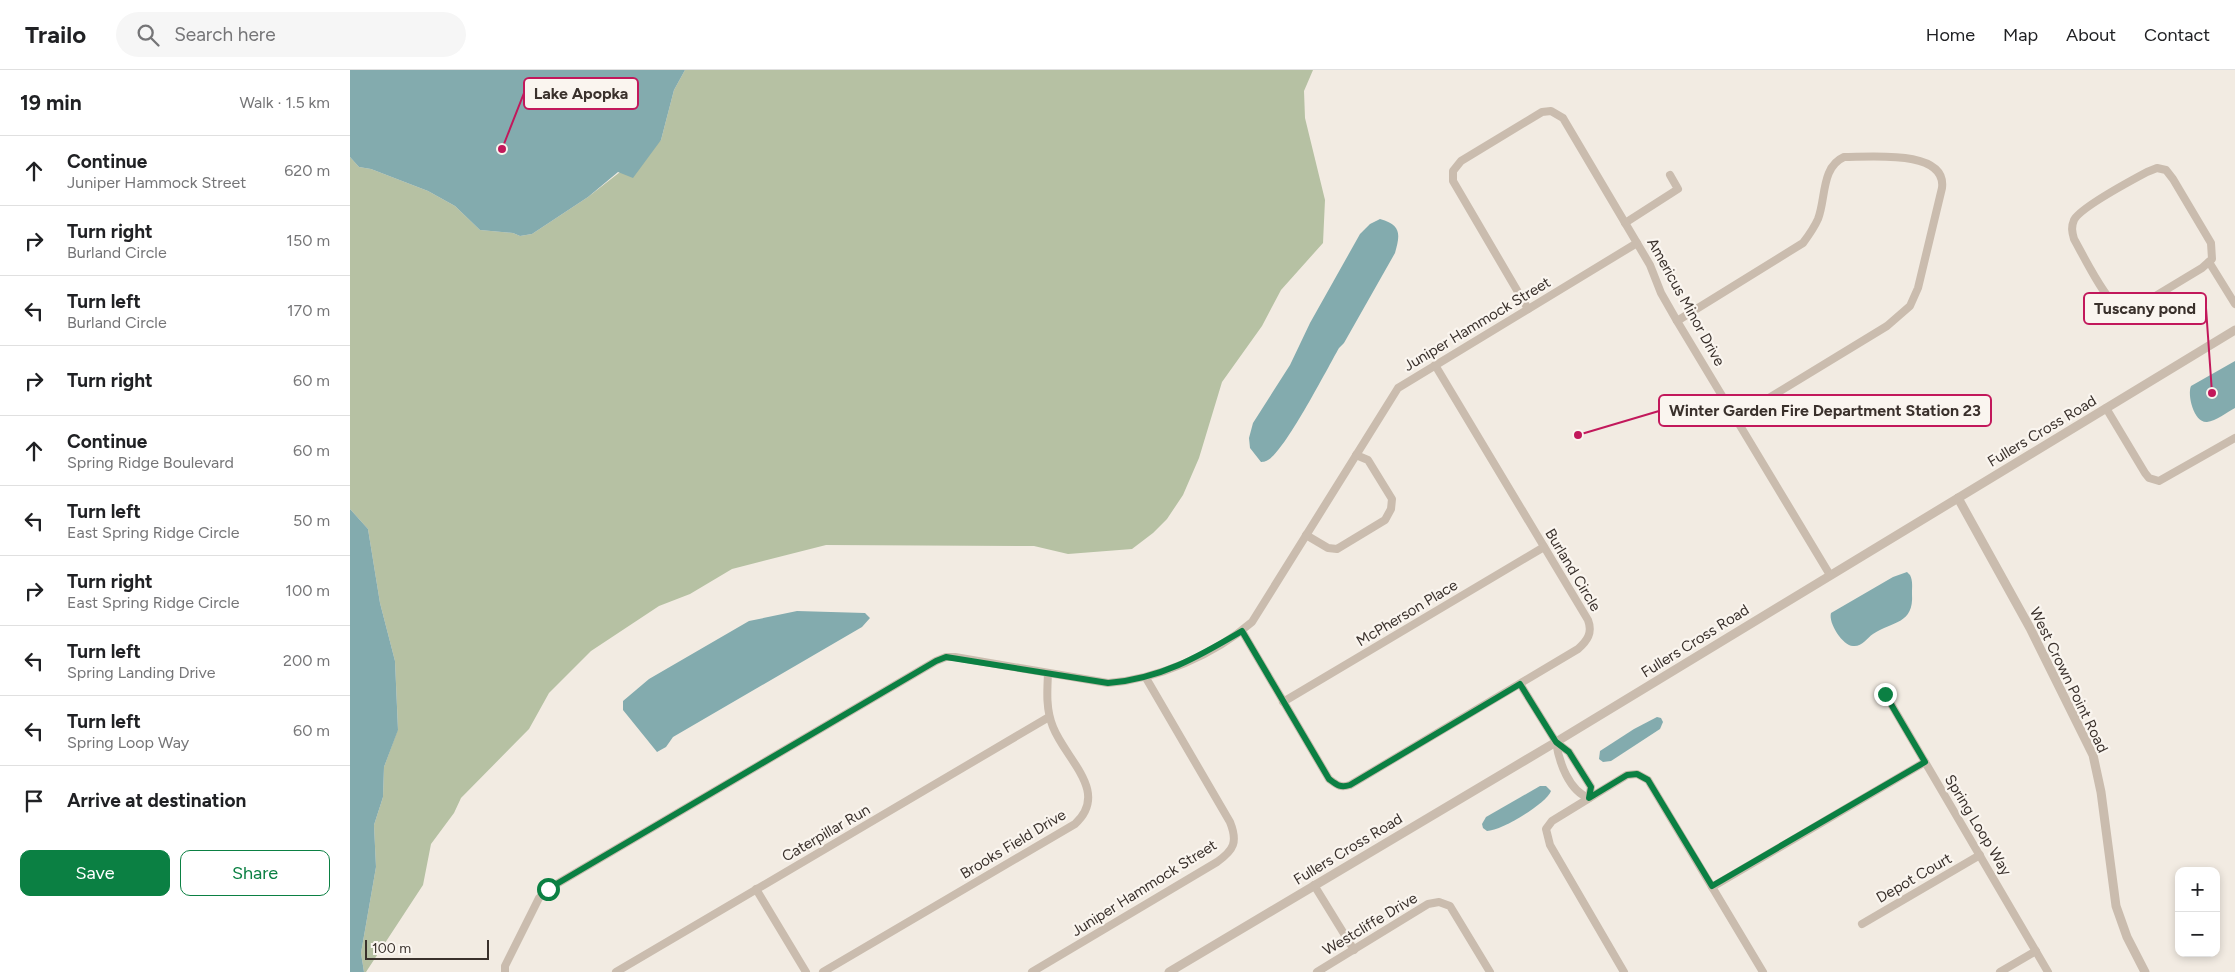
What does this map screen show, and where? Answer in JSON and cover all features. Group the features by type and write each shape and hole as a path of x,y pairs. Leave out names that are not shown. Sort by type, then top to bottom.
{"street":[{"name":"Americus Minor Drive","path":"1528,309 1453,181 1453,171 1461,161 1542,112 1551,111 1562,118 1650,265 1661,293 1830,575"},
{"path":"1678,321 1803,243 1812,232 1818,218 1829,172 1838,160 1844,157 1892,156 1925,162 1936,167 1941,174 1943,180 1942,188 1918,288 1910,306 1887,326 1736,418"},
{"path":"2157,168 2166,170 2212,243 2212,259 2209,262 2134,309 2126,311 2118,308 2110,300 2074,239 2071,229 2074,219 2084,210 2147,172 2157,168"},
{"path":"1625,223 1678,189 1670,175"},
{"name":"Juniper Hammock Street","path":"505,972 505,966 539,898 548,889 936,661 946,657 955,657 1108,683 1146,678 1164,672 1242,631 1252,622 1398,388 1637,243"},
{"path":"2209,262 2235,304"},
{"name":"Fullers Cross Road","path":"1168,972 1556,742 2235,330"},
{"name":"Burland Circle","path":"1242,631 1329,779 1337,786 1343,787 1350,785 1520,684 1578,649 1586,642 1590,635 1588,620 1436,365"},
{"path":"2106,408 2145,473 2149,478 2159,482 2235,438"},
{"path":"1306,535 1328,548 1337,549 1385,520 1391,509 1392,499 1368,460 1356,454"},
{"name":"West Crown Point Road","path":"1958,498 2030,628 2093,755 2101,792 2116,906 2126,937 2145,972"},
{"name":"McPherson Place","path":"1283,702 1544,547"},
{"name":"Brooks Field Drive","path":"824,972 1075,824 1085,815 1090,804 1090,794 1085,782 1053,729 1047,700 1048,674"},
{"name":"Juniper Hammock Street","path":"1032,972 1217,862 1233,847 1235,835 1230,822 1146,678"},
{"path":"1520,684 1556,742 1569,752 1591,787 1589,798"},
{"name":"Spring Loop Way","path":"1884,692 2048,972"},
{"name":"Caterpillar Run","path":"616,972 1049,717"},
{"path":"1556,742 1558,759 1579,794 1589,798"},
{"path":"1712,886 1925,762"},
{"path":"1624,972 1550,845 1546,829 1552,821 1627,775 1637,774 1648,780 1763,972"},
{"name":"Depot Court","path":"1862,924 1980,855"},
{"path":"1314,885 1354,950"},
{"path":"756,889 806,972"},
{"name":"Westcliffe Drive","path":"1317,972 1428,904 1439,902 1450,906 1490,972"},
{"path":"2000,972 2036,951"}],"green space":[{"path":"685,70 1313,70 1304,91 1305,118 1325,200 1323,243 1281,290 1262,326 1222,382 1199,458 1183,495 1167,519 1153,533 1132,549 1068,554 1034,546 826,545 732,569 690,594 659,606 591,651 549,693 529,729 461,798 454,813 431,844 423,885 366,972 364,972 361,953 376,867 374,825 383,797 384,767 398,729 395,661 380,603 368,529 350,509 350,157 359,167 371,169 428,191 455,206 480,230 513,233 520,236 532,234 588,197 661,140 674,90"}],"water":[{"path":"350,70 685,70 674,90 661,140 633,178 618,172 588,197 532,234 520,236 513,233 480,230 455,206 428,191 371,169 359,167 350,157"},
{"path":"1380,219 1392,224 1398,232 1395,253 1285,442 1267,460 1261,462 1250,448 1249,438 1253,423 1290,365 1310,323 1360,234 1370,224"},
{"path":"2235,361 2235,408 2214,420 2202,421 2195,413 2191,402 2191,386"},
{"path":"350,509 368,529 380,603 395,661 398,730 384,767 383,797 374,825 376,867 361,953 364,972 350,972"},
{"path":"1907,572 1912,580 1912,604 1906,616 1873,634 1859,645 1853,646 1845,642 1834,628 1831,613 1893,577"},
{"path":"797,611 865,613 870,618 862,627 673,737 666,747 657,752 623,710 623,701 649,679 749,621"},
{"path":"1657,717 1661,718 1663,722 1660,729 1611,761 1603,762 1599,759 1600,751"},
{"path":"1540,786 1546,786 1551,791 1541,803 1502,827 1487,831 1483,828 1482,824 1486,817"}],"place":[{"name":"Lake Apopka","path":"502,149"},
{"name":"Tuscany pond","path":"2212,393"},
{"name":"Winter Garden Fire Department Station 23","path":"1578,435"}],"route":[{"path":"548,889 936,661 946,657 1108,683 1126,682 1164,672 1242,631 1329,779 1337,786 1343,787 1350,785 1520,684 1556,742 1569,752 1591,787 1589,798 1627,775 1637,774 1648,780 1712,886 1925,762 1885,694"}]}
